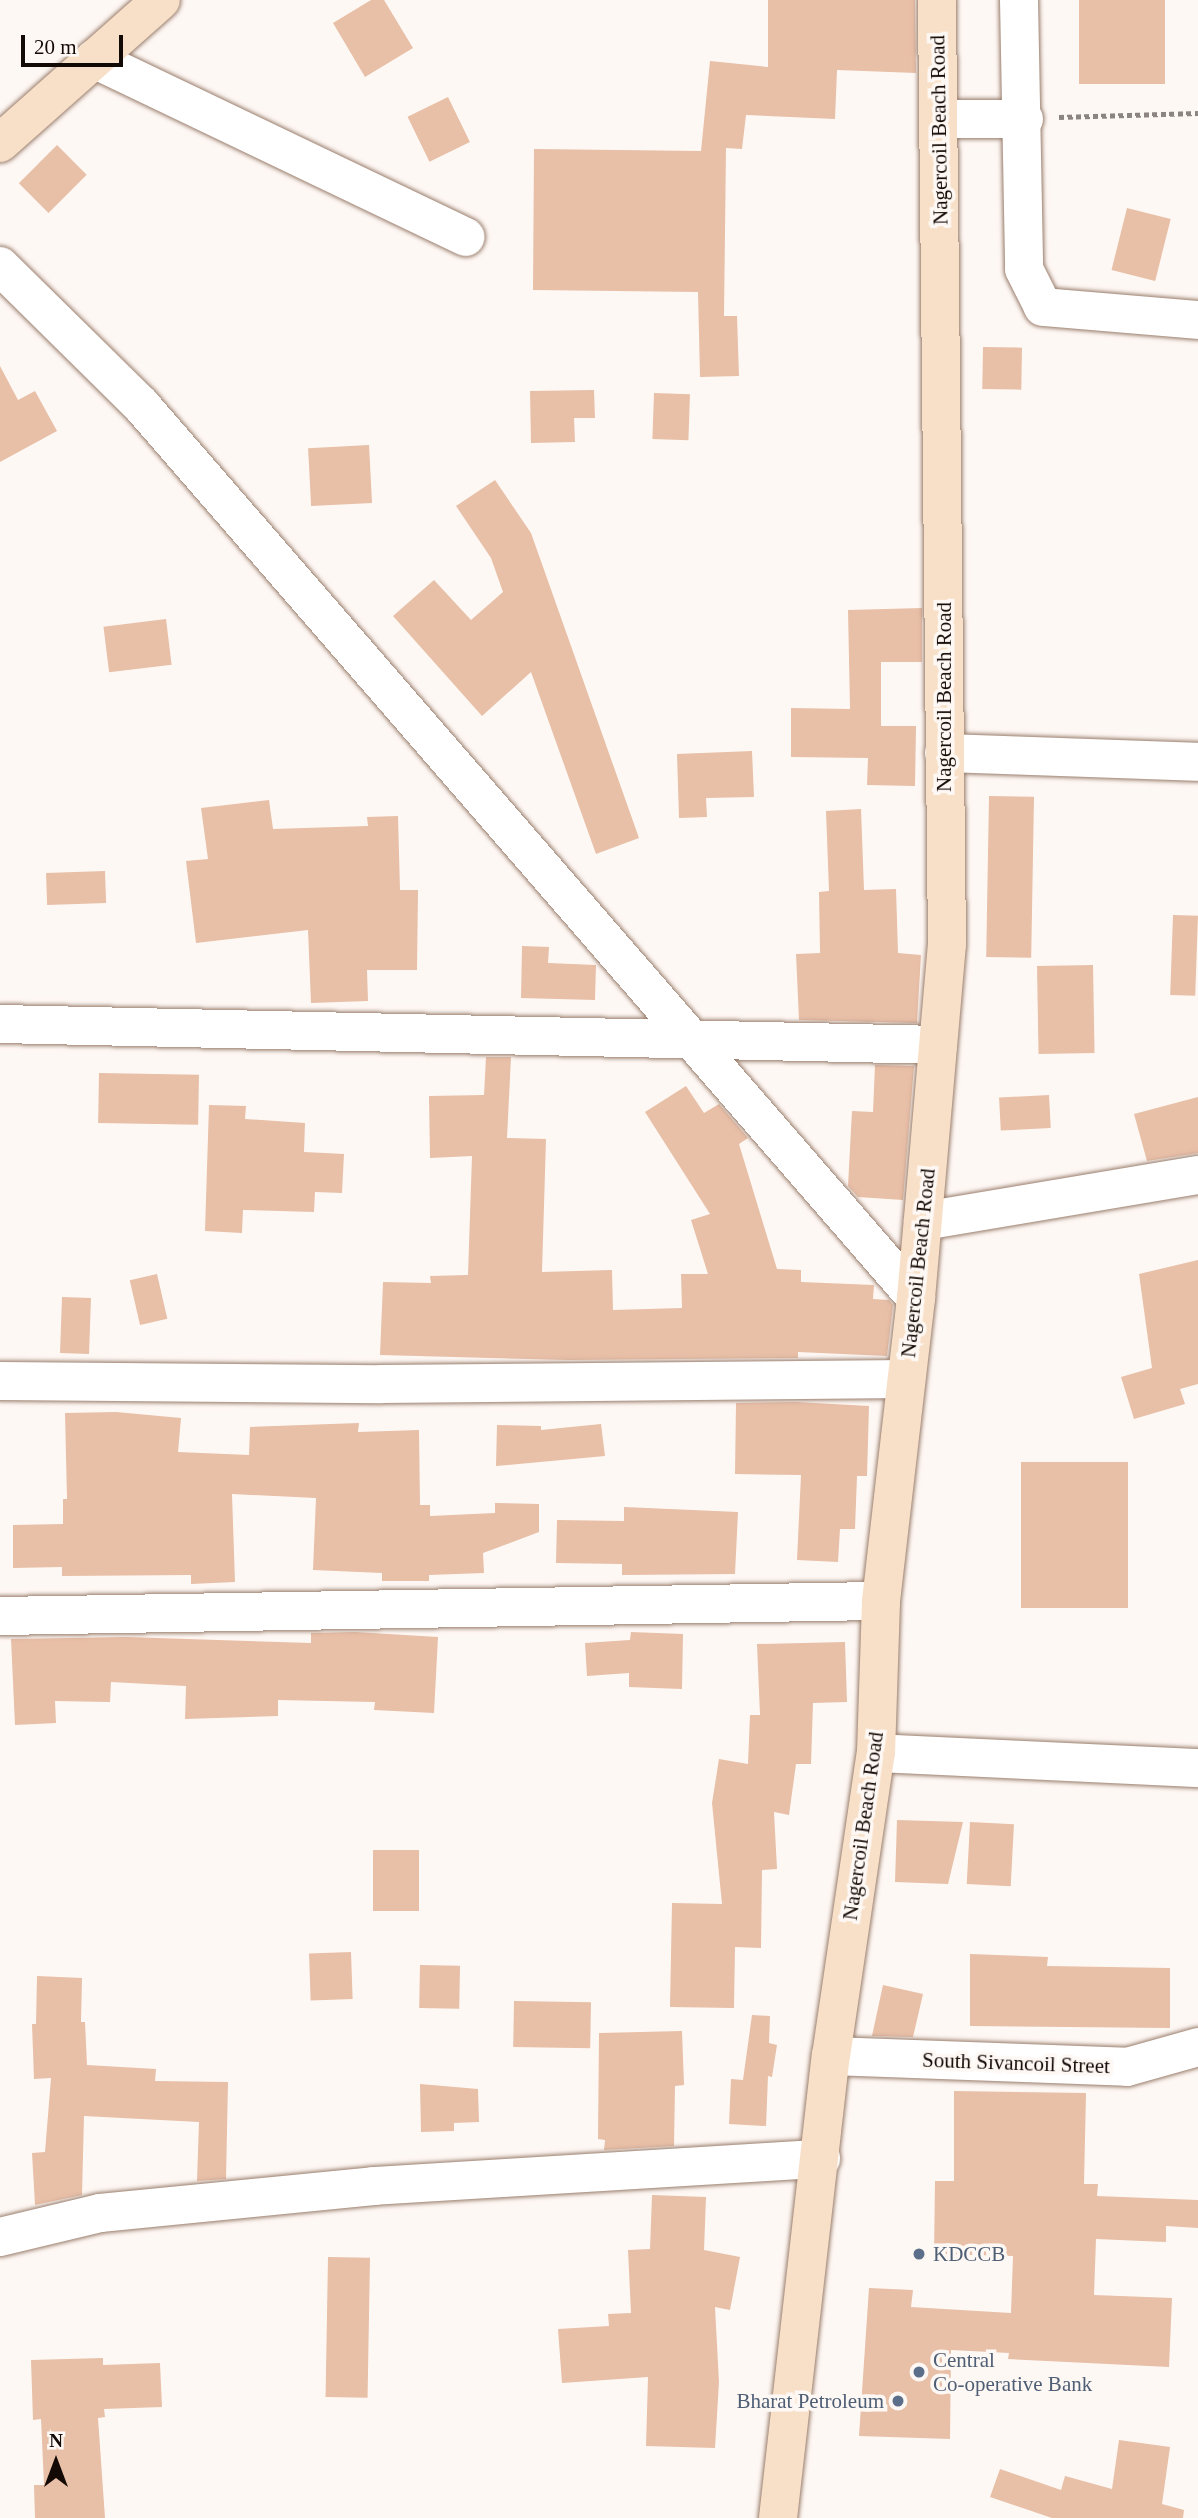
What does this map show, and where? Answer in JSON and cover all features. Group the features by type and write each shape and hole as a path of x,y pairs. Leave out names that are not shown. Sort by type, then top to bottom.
{"main road":[{"path":"0,143 161,0"},
{"name":"Nagercoil Beach Road","path":"778,2518 831,2056 876,1753 881,1601 916,1298 947,945 937,0"}],"street":[{"path":"1019,0 1024,118 1024,269 1043,307 1198,320"},
{"path":"94,59 466,237"},
{"path":"940,118 1024,118"},
{"path":"0,265 150,416 697,1042 916,1298"},
{"path":"944,752 1198,762"},
{"path":"0,1024 697,1042 938,1045"},
{"path":"923,1221 1198,1175"},
{"path":"0,1381 381,1384 906,1379"},
{"path":"0,1616 881,1601"},
{"path":"876,1753 1198,1768"},
{"name":"South Sivancoil Street","path":"831,2056 1127,2067 1198,2047"},
{"path":"0,2237 100,2213 374,2186 821,2160"}],"path":[{"path":"1024,118 1198,113"}],"building":[{"path":"371,0 384,0 413,48 365,77 333,23"},
{"path":"768,0 915,0 916,73 837,70 835,119 746,115 742,149 726,148 724,316 737,316 739,376 700,377 698,292 533,290 534,149 701,151 710,61 768,67"},
{"path":"1079,0 1165,0 1165,84 1079,84"},
{"path":"448,97 470,142 429,162 408,117"},
{"path":"57,145 87,175 49,213 19,183"},
{"path":"1127,208 1171,219 1155,281 1112,270"},
{"path":"983,347 1022,348 1021,390 982,389"},
{"path":"0,366 18,400 35,391 57,431 0,462"},
{"path":"594,390 595,418 574,418 575,442 531,443 530,391"},
{"path":"654,393 690,394 688,440 652,439"},
{"path":"369,445 372,503 311,506 308,448"},
{"path":"495,480 531,533 639,838 596,854 531,672 482,716 393,616 434,580 471,620 503,592 491,558 456,506"},
{"path":"922,608 922,662 881,662 881,726 916,726 915,786 867,785 868,758 791,757 791,708 850,709 848,610"},
{"path":"166,619 172,665 109,672 103,627"},
{"path":"752,751 754,797 706,798 707,817 679,818 677,754"},
{"path":"989,796 1034,797 1031,958 986,957"},
{"path":"269,800 273,829 368,826 367,817 398,816 400,890 418,890 417,970 367,970 368,1001 311,1003 308,930 196,943 186,861 208,859 201,808"},
{"path":"861,809 864,890 896,889 898,953 921,955 917,1023 799,1020 796,954 820,953 819,892 829,891 826,811"},
{"path":"105,871 106,903 47,905 46,873"},
{"path":"1173,915 1198,916 1195,996 1170,995"},
{"path":"522,946 549,947 548,963 596,965 595,1000 521,998"},
{"path":"1093,965 1095,1053 1039,1054 1037,966"},
{"path":"486,1057 511,1057 507,1138 546,1139 542,1272 612,1270 613,1310 682,1308 681,1274 708,1274 691,1220 710,1214 645,1112 686,1086 704,1113 719,1104 748,1138 739,1144 777,1269 801,1270 801,1282 874,1285 873,1299 889,1300 893,1305 887,1356 798,1352 798,1358 569,1360 380,1355 383,1282 431,1283 430,1276 468,1275 472,1156 430,1158 429,1096 484,1095"},
{"path":"875,1065 914,1066 903,1200 858,1197 848,1186 852,1111 873,1112"},
{"path":"99,1073 199,1075 198,1125 98,1123"},
{"path":"1049,1095 1051,1128 1001,1131 999,1098"},
{"path":"1198,1097 1198,1153 1147,1161 1134,1114"},
{"path":"209,1105 246,1106 245,1119 305,1123 304,1152 344,1154 342,1193 315,1192 314,1212 243,1210 242,1233 205,1231"},
{"path":"1198,1260 1198,1384 1180,1389 1185,1404 1134,1419 1121,1377 1152,1368 1139,1274"},
{"path":"157,1274 167,1319 140,1325 130,1280"},
{"path":"62,1297 91,1298 89,1354 60,1353"},
{"path":"796,1402 869,1406 867,1476 857,1476 855,1529 840,1529 838,1562 797,1560 801,1475 735,1474 736,1403"},
{"path":"116,1412 181,1418 178,1452 249,1455 250,1427 359,1423 358,1432 419,1430 420,1505 430,1505 430,1516 495,1513 495,1503 539,1504 539,1532 483,1553 484,1573 429,1575 429,1581 382,1581 382,1573 313,1570 316,1498 232,1494 235,1582 191,1584 191,1575 62,1576 62,1567 13,1568 13,1525 63,1524 63,1499 67,1499 65,1413"},
{"path":"601,1424 605,1456 496,1466 497,1425 541,1426 541,1430"},
{"path":"1021,1462 1128,1462 1128,1608 1021,1608"},
{"path":"624,1507 738,1512 735,1574 622,1575 622,1564 556,1563 557,1520 624,1521"},
{"path":"355,1632 438,1637 434,1713 374,1710 375,1702 278,1700 278,1716 185,1719 186,1686 111,1682 110,1702 55,1701 56,1723 15,1725 11,1639 126,1637 311,1643 311,1633"},
{"path":"631,1632 683,1634 682,1689 629,1687 629,1673 587,1676 585,1643 630,1640"},
{"path":"845,1642 847,1702 813,1703 811,1764 796,1764 789,1815 774,1812 777,1869 762,1870 761,1948 735,1947 734,2008 670,2007 672,1903 722,1904 712,1803 719,1759 748,1764 750,1715 760,1715 757,1644"},
{"path":"897,1820 963,1822 948,1884 895,1882"},
{"path":"970,1822 1014,1824 1011,1886 967,1884"},
{"path":"373,1850 419,1850 419,1911 373,1911"},
{"path":"351,1952 353,1999 311,2000 309,1953"},
{"path":"970,1954 1048,1957 1047,1966 1170,1968 1170,2028 970,2026"},
{"path":"420,1965 460,1966 459,2009 419,2008"},
{"path":"37,1976 82,1978 81,2022 85,2022 87,2065 156,2069 155,2081 228,2082 226,2179 197,2181 199,2122 84,2116 82,2195 35,2205 32,2153 45,2152 51,2078 34,2079 32,2024 36,2024"},
{"path":"883,1985 923,1994 913,2037 872,2036"},
{"path":"514,2001 591,2002 590,2048 513,2047"},
{"path":"752,2015 770,2016 769,2043 777,2045 772,2077 768,2076 766,2126 729,2124 731,2079 743,2080"},
{"path":"682,2031 684,2085 675,2086 674,2146 604,2150 605,2140 598,2139 599,2033"},
{"path":"420,2084 478,2089 479,2122 454,2123 454,2131 421,2132"},
{"path":"954,2091 1086,2093 1084,2184 1098,2184 1097,2196 1198,2200 1198,2228 1166,2226 1166,2242 1096,2239 1094,2295 1172,2298 1169,2367 1008,2359 1009,2353 951,2350 950,2439 859,2436 869,2288 913,2290 911,2307 1011,2313 1013,2256 934,2254 935,2181 954,2181"},
{"path":"652,2195 706,2197 704,2250 740,2257 730,2310 715,2307 719,2382 715,2448 646,2446 648,2377 562,2383 558,2329 609,2326 608,2314 631,2313 628,2250 650,2249"},
{"path":"328,2257 370,2258 368,2398 326,2397"},
{"path":"103,2358 103,2365 160,2363 162,2407 104,2409 105,2417 98,2418 105,2518 35,2518 34,2485 44,2485 41,2419 33,2420 31,2360"},
{"path":"1119,2440 1170,2447 1162,2504 1184,2510 1183,2518 1052,2518 990,2497 1000,2469 1061,2490 1065,2476 1112,2489"}],"place":[{"name":"KDCCB","path":"919,2254"},
{"name":"Central Co-operative Bank","path":"919,2372"},
{"name":"Bharat Petroleum","path":"898,2401"}]}
